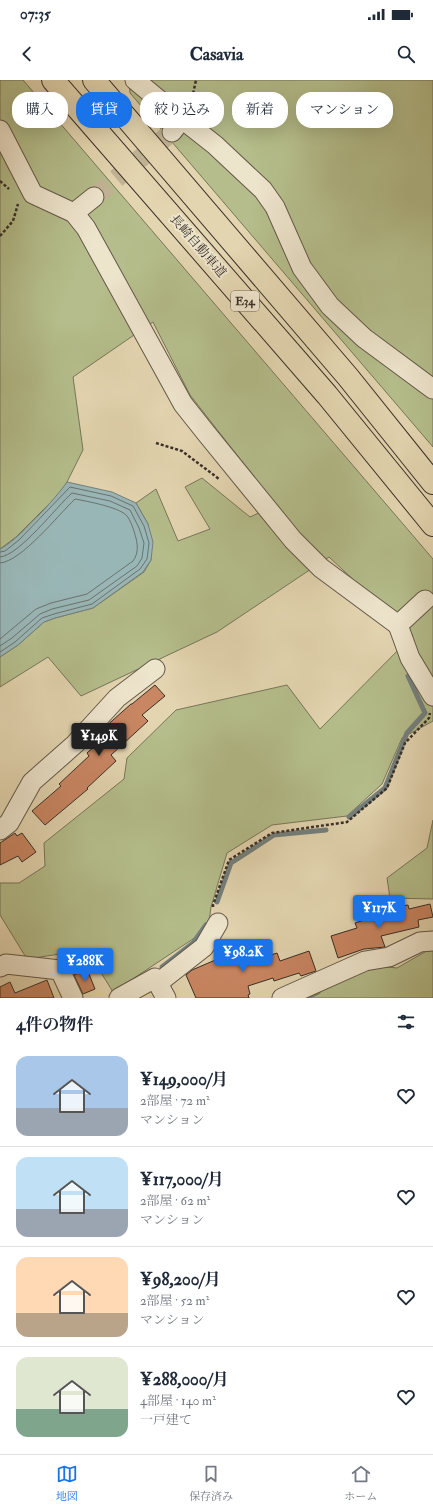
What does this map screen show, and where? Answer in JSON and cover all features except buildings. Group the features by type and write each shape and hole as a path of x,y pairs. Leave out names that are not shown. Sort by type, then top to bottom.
{"highway":[{"name":"長崎自動車道","path":"53,80 327,395 433,525"},
{"name":"E34","path":"94,80 348,377 433,484"}],"street":[{"path":"135,80 146,92"},
{"path":"181,128 215,144 263,190 275,207 302,268 330,306 364,338 433,389"},
{"path":"0,130 33,194 74,213 86,228 184,404 206,433 293,540 321,568 398,625 410,658 432,703"},
{"path":"74,213 94,197"},
{"path":"398,625 425,600"},
{"path":"0,830 9,824 32,782 75,744 117,698 155,669"},
{"path":"120,998 155,978 162,991 204,947 218,923"},
{"path":"282,998 365,962 389,957 420,942 433,941"},
{"path":"0,967 6,964 60,970 73,998"}],"path":[{"path":"193,92 196,80"},
{"path":"0,236 13,221 19,203 33,194"},
{"path":"156,442 182,451 225,484"},
{"path":"218,923 213,905 230,860 272,833 347,822 386,788 405,743 429,718 432,703"}],"green space":[{"path":"0,80 23,80 33,92 12,92 12,128 64,128 433,559 433,721 402,738 382,784 347,816 272,825 227,853 211,907 208,929 113,992 87,950 27,959 0,915 0,883 19,883 45,866 44,843 124,779 127,758 176,710 287,685 320,729 413,635 329,557 217,632 81,696 48,657 0,687 0,657 18,645 44,622 93,608 144,572 151,560 148,524 136,503 156,489 178,541 210,529 185,487 202,478 250,517 276,505 190,395 153,322 73,377 83,450 61,492 16,537 0,549"},
{"path":"129,80 433,80 433,447 160,128 224,128 224,92 140,92 140,105 132,95 132,92 130,92"},
{"path":"433,820 433,899 390,898 387,878 427,848"},
{"path":"430,949 433,951 433,998 297,998 368,965 397,968"}],"water":[{"path":"67,482 112,492 136,503 148,524 153,542 151,560 143,572 93,608 44,622 18,645 0,657 0,549 26,529 55,498"}],"waterway":[{"path":"349,817 385,788 407,733 425,713 408,676"},
{"path":"217,902 231,863 274,835 326,830"},
{"path":"162,967 193,943 206,925"},
{"path":"306,998 318,992"}],"tunnel":[{"path":"94,197 172,132"}]}
